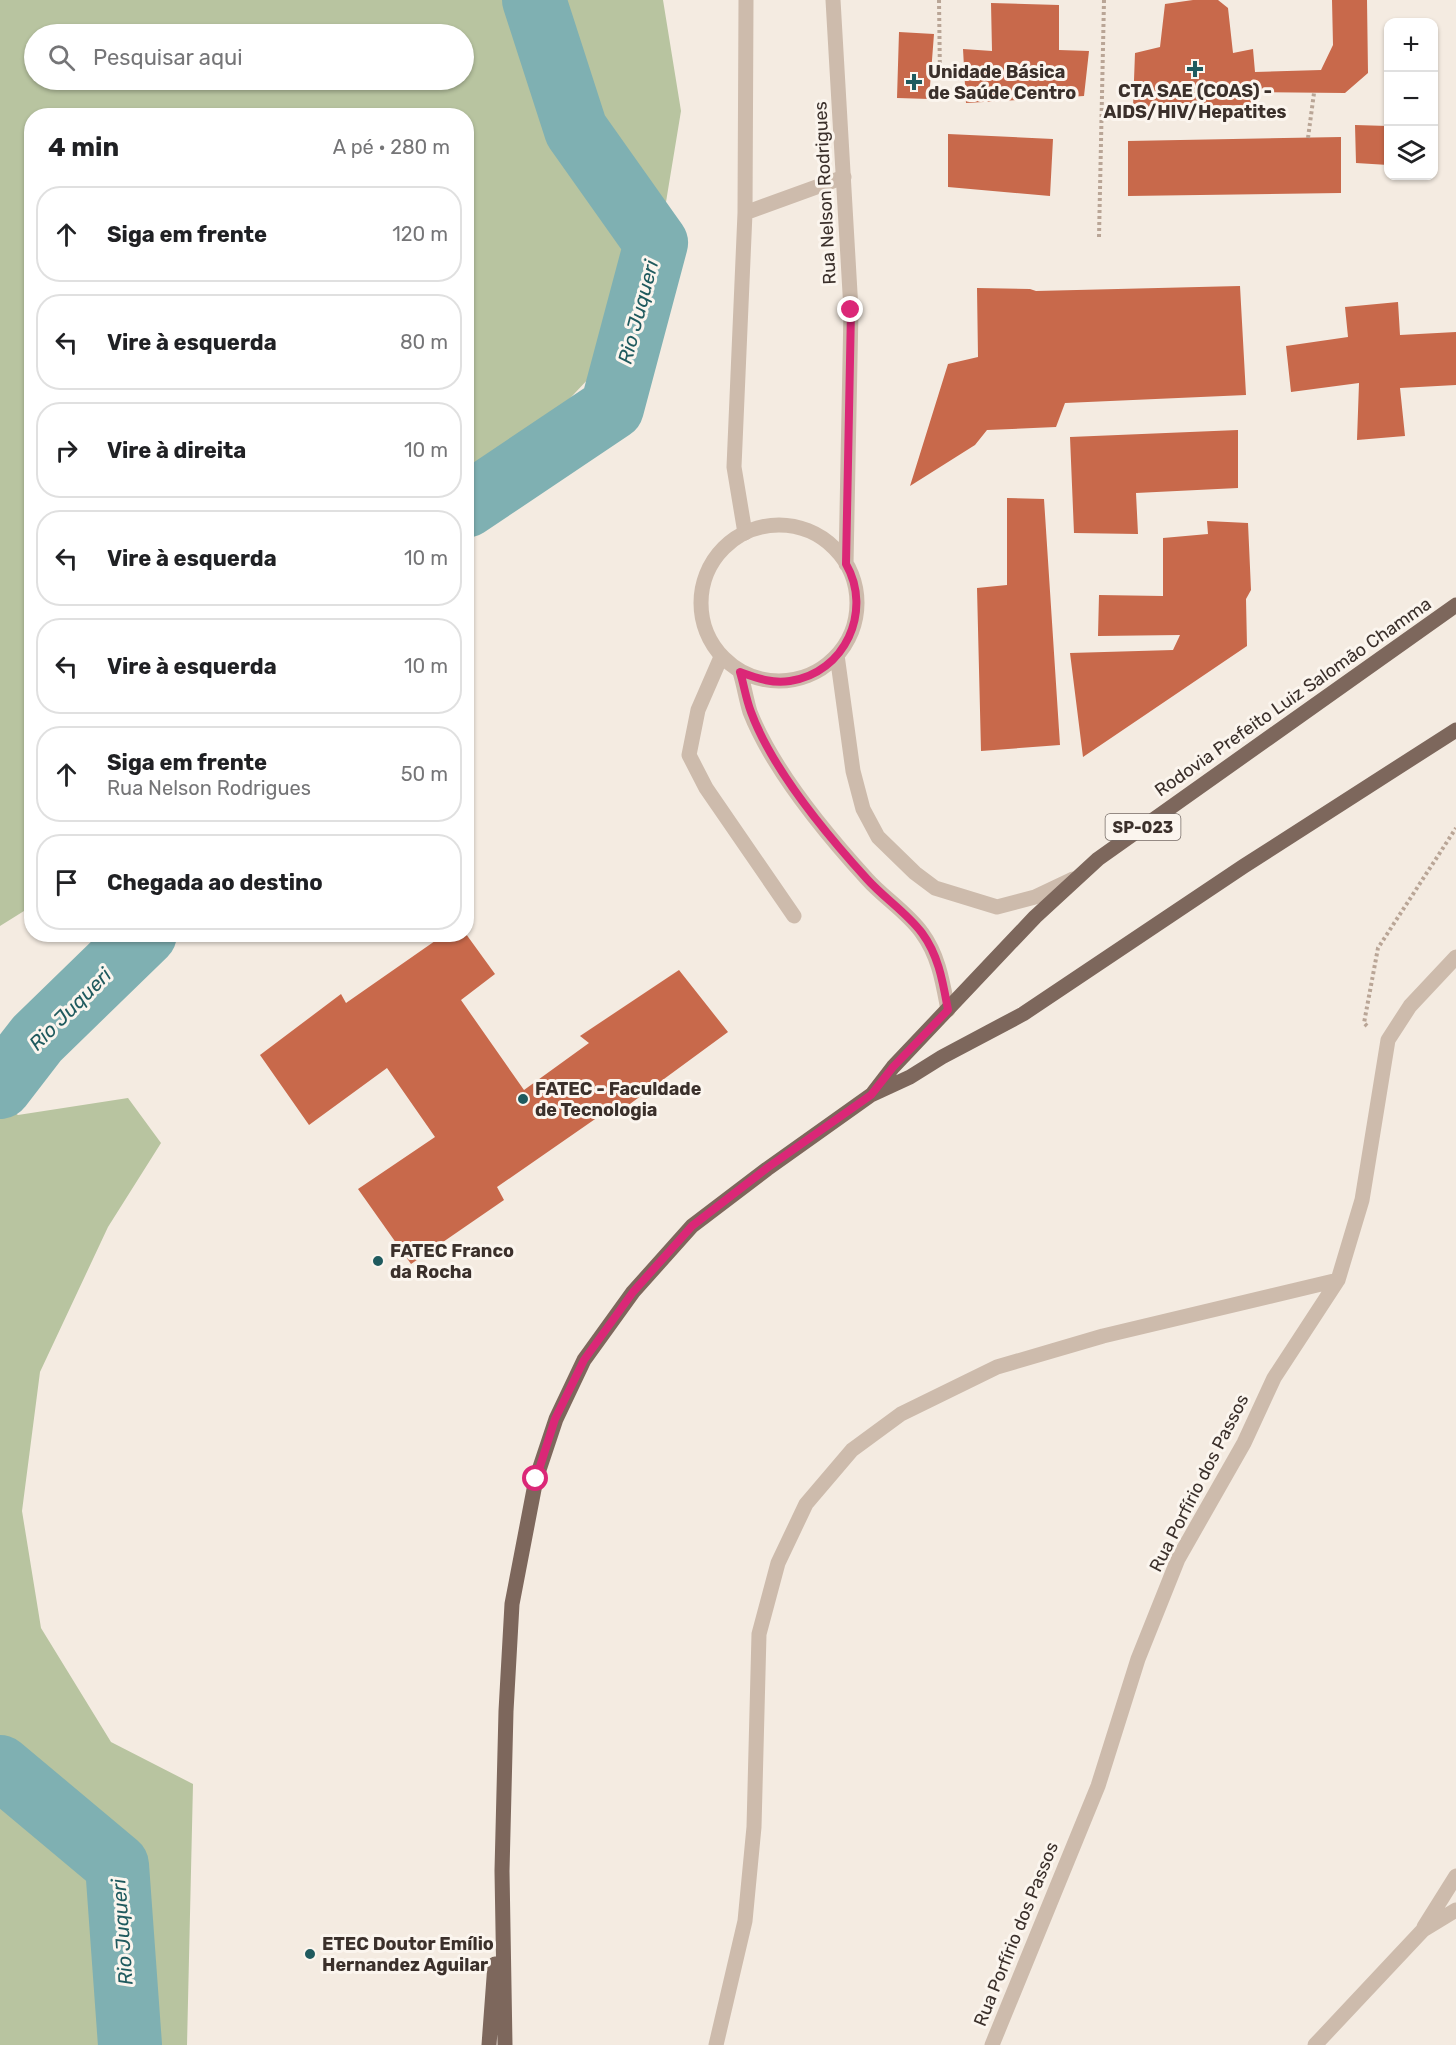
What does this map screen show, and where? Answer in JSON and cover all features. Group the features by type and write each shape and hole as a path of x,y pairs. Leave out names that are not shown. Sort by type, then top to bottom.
{"main road":[{"name":"Rodovia Prefeito Luiz Salomão Chamma","path":"871,1095 893,1067 1035,916 1098,859 1456,605"},
{"name":"Rodovia Prefeito Luiz Salomão Chamma","path":"505,2045 502,1871 506,1711 512,1604 536,1479 555,1419 584,1360 633,1292 692,1226 767,1168 871,1095 910,1077 942,1057 1023,1014 1244,866 1456,730"},
{"name":"Rodovia Prefeito Luiz Salomão Chamma","path":"489,2045 502,1871"}],"street":[{"path":"745,532 734,467 745,213 746,0"},
{"name":"Rua Nelson Rodrigues","path":"833,0 851,310 846,564"},
{"path":"745,213 844,177"},
{"path":"771,525 797,527 821,537 841,554 846,564 854,577 858,606 851,635 837,656 816,673 790,681 765,681 740,672 721,657 708,637 701,614 702,590 710,567 724,548 745,532 771,525"},
{"path":"837,656 853,771 862,809 879,837 915,873 935,888 997,906 1035,897 1079,876"},
{"path":"721,657 698,710 689,755 706,789 794,915"},
{"path":"740,672 750,710 763,740 802,800 868,881 922,932 942,975 948,1010"},
{"name":"Rua Porfírio dos Passos","path":"992,2045 1098,1786 1138,1659 1178,1559 1244,1443 1274,1378 1338,1280 1362,1200 1388,1040 1410,1006 1456,957"},
{"path":"716,2045 745,1921 753,1827 759,1634 778,1563 806,1504 852,1450 902,1414 997,1367 1103,1336 1338,1280"},
{"path":"1315,2045 1423,1930 1456,1876"},
{"path":"1423,1930 1456,1910"}],"path":[{"path":"939,0 940,78"},
{"path":"1099,237 1104,0"},
{"path":"1308,138 1314,93"},
{"path":"1388,1040 1364,1023 1378,948 1456,828"}],"green space":[{"path":"0,0 663,0 681,111 665,208 608,358 541,429 474,474 474,108 24,108 24,911 0,926"},
{"path":"128,1098 161,1143 108,1227 40,1372 22,1511 41,1628 111,1742 193,1784 187,2045 0,2045 0,1102 18,1115"}],"building":[{"path":"1193,0 1218,0 1228,8 1233,53 1253,49 1255,72 1321,70 1333,45 1332,0 1367,0 1368,73 1345,93 1256,92 1252,105 1133,107 1135,53 1160,47 1165,4"},
{"path":"991,3 1059,5 1059,50 1089,51 1084,96 966,103 963,49 992,51"},
{"name":"Unidade Básica de Saúde Centro","path":"899,32 934,34 929,99 897,98"},
{"path":"1355,125 1384,126 1384,165 1356,163"},
{"path":"948,134 1053,139 1050,196 948,187"},
{"path":"1341,137 1341,193 1128,196 1128,141"},
{"path":"1240,286 1246,395 1065,403 1056,427 987,430 975,445 910,486 948,364 978,357 977,288 1036,291"},
{"path":"1398,302 1400,335 1456,332 1456,385 1400,388 1405,436 1357,440 1359,383 1291,392 1286,346 1348,337 1345,307"},
{"path":"1238,430 1238,488 1136,493 1138,534 1074,533 1070,437"},
{"path":"1007,498 1044,499 1060,745 981,751 977,588 1007,585"},
{"path":"1207,521 1248,523 1251,590 1246,599 1247,646 1083,757 1070,653 1173,650 1180,635 1098,636 1099,595 1163,596 1163,538 1208,534"},
{"name":"FATEC - Faculdade de Tecnologia","path":"434,942 472,942 495,974 461,1000 524,1090 589,1043 580,1036 679,970 728,1032 619,1112 611,1108 497,1187 504,1200 411,1264 358,1189 435,1137 387,1068 309,1125 260,1055 341,994 346,1003"}],"waterway":[{"name":"Rio Juqueri","path":"474,501 612,408 656,243 576,130 534,0"},
{"name":"Rio Juqueri","path":"0,1087 37,1039 137,942"},
{"name":"Rio Juqueri","path":"0,1767 117,1865 130,2045"}],"place":[{"name":"CTA SAE (COAS) - AIDS/HIV/Hepatites","path":"1195,69"},
{"name":"Unidade Básica de Saúde Centro","path":"914,82"},
{"name":"FATEC - Faculdade de Tecnologia","path":"523,1099"},
{"name":"FATEC Franco da Rocha","path":"378,1261"},
{"name":"ETEC Doutor Emílio Hernandez Aguilar","path":"310,1954"}],"route":[{"path":"536,1479 555,1419 584,1360 633,1292 692,1226 767,1168 871,1095 893,1067 948,1010 942,975 922,932 868,881 802,800 763,740 750,710 740,672 765,681 790,681 816,673 836,657 851,635 858,606 854,577 846,564 851,310"}]}
